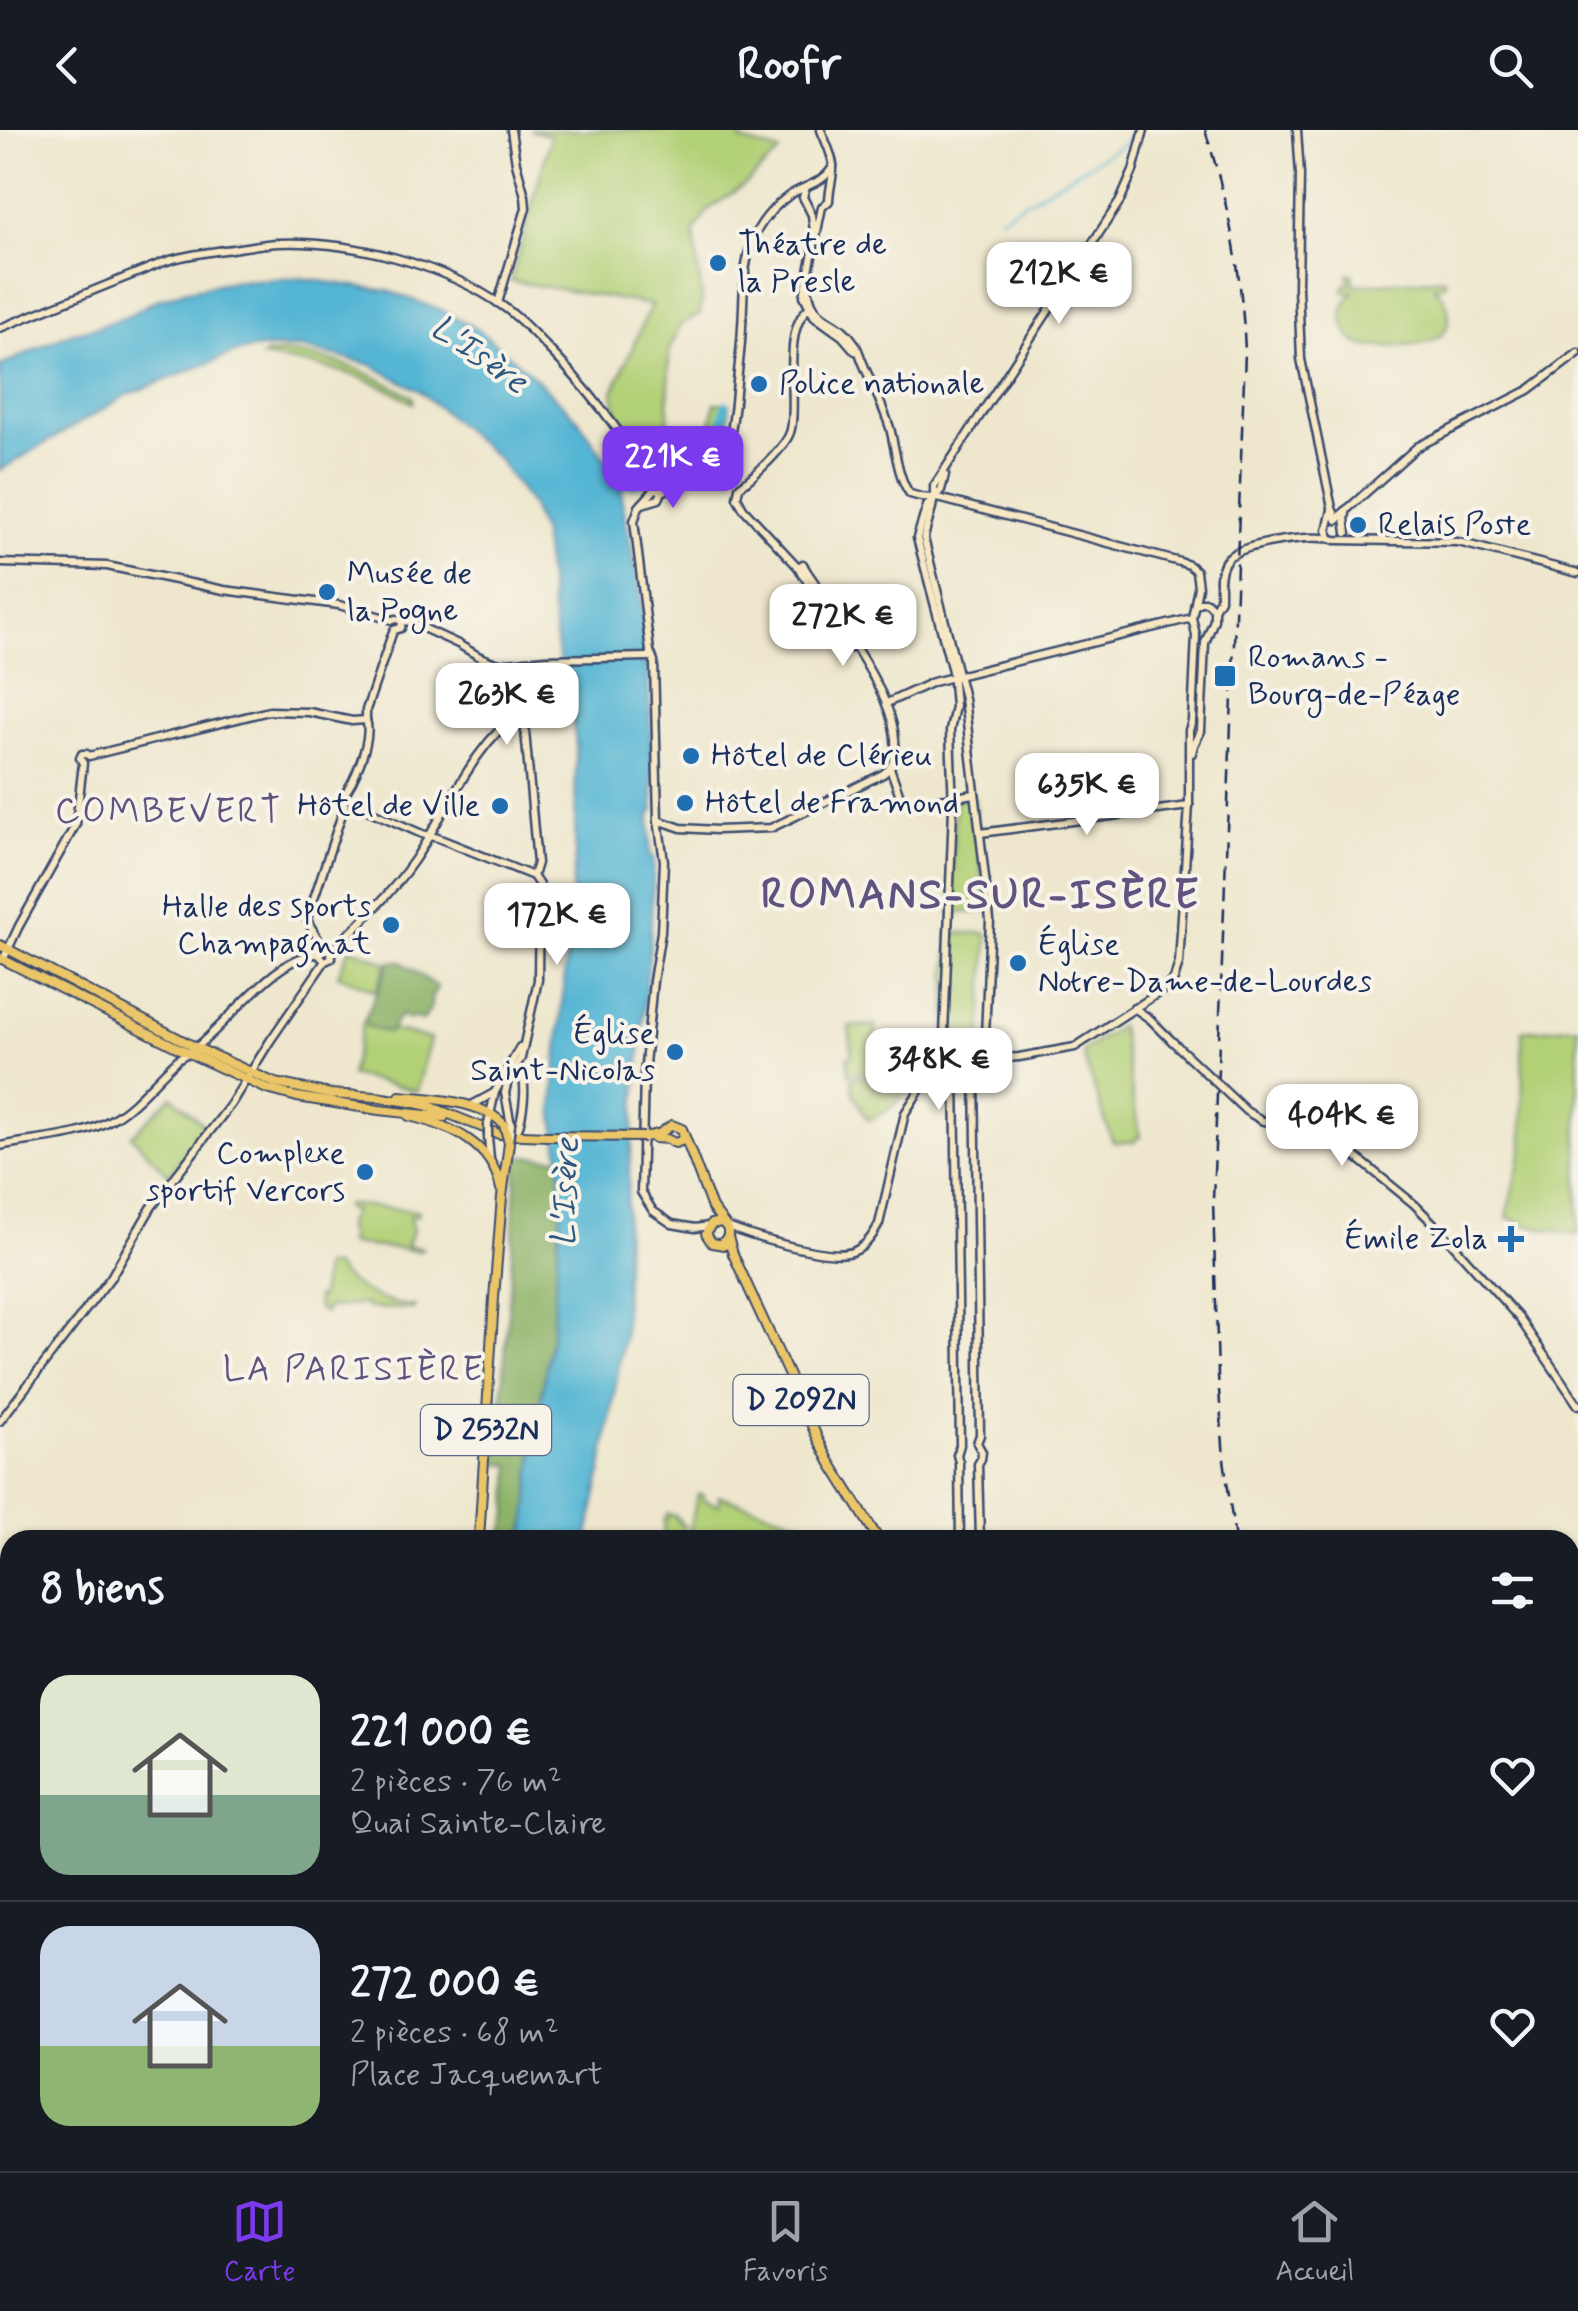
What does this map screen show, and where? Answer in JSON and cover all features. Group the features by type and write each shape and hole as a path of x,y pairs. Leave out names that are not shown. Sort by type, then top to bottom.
{"main road":[{"path":"498,303 526,208 511,130"},
{"path":"821,130 833,166 807,276 812,307 856,345 886,416 901,469 912,488 934,499 1189,565 1196,571 1198,586 1192,618 1196,628 1196,731"},
{"path":"959,1462 970,1467 982,1460 977,1443 980,1426 975,1073 985,1036 989,918 956,677 918,538 927,506 942,488 948,464 1120,201 1144,130"},
{"path":"1297,130 1300,343 1336,540 1348,537 1458,542 1578,572"},
{"path":"833,166 819,182 788,196 754,236 748,254 732,428 721,462 715,468 656,490 642,504 634,521 653,668 664,861 661,932 642,1110 641,1192 648,1206 675,1225 745,1234 828,1254 851,1252 875,1232 906,1113 928,1077 956,1046 973,1046 981,1058"},
{"path":"819,182 828,188"},
{"path":"806,186 803,193 814,220 814,238"},
{"path":"779,204 789,201 822,208"},
{"path":"0,328 176,258 276,244 354,249 414,264 453,279 518,318 594,397 656,490"},
{"path":"661,826 770,828 883,774 894,761 896,746 887,703 873,675 868,673 802,570 737,497 739,487 752,478 791,430 794,344 800,317 812,307"},
{"path":"1194,607 1220,599 1220,576 1226,560 1234,554 1290,539 1311,538 1335,525 1348,508 1418,447 1525,393 1578,353"},
{"path":"1332,506 1348,508"},
{"path":"1335,525 1348,537"},
{"path":"0,563 107,566 224,590 329,604 410,622 495,663 649,655"},
{"path":"981,1058 1075,1047 1174,980 1179,963 1192,747 1205,643 1214,620 1210,604 1198,586"},
{"path":"887,703 933,682 1192,618"},
{"path":"397,621 401,628 394,630 366,710 368,723 351,790 342,800 533,876 539,885 539,967 521,1058 496,1092 490,1112 490,1160"},
{"path":"1196,628 1210,628"},
{"path":"524,662 524,709 537,864 533,876"},
{"path":"956,677 950,731 944,1032 953,1071 960,1530"},
{"path":"0,1422 110,1276 151,1208 231,1104 325,954 376,908 414,859 505,722 524,709"},
{"path":"368,723 309,712 269,711 86,759 76,824 4,948 2,958 188,1053 286,1095 430,1121 458,1132 490,1160"},
{"path":"890,768 903,804 975,794"},
{"path":"325,954 307,919 350,804 356,799 351,790"},
{"path":"980,833 1188,806"},
{"path":"4,948 248,1077 314,1092 429,1106 511,1142 535,1136 666,1135"},
{"path":"0,1146 74,1134 122,1113 280,969 300,956 325,954"},
{"path":"1150,999 1150,1019"},
{"path":"1134,1008 1246,1111 1262,1121 1308,1127 1316,1124 1433,1222 1521,1320 1578,1405"},
{"path":"939,1067 965,1077 975,1073"},
{"path":"511,1142 519,1130 524,1082 513,1068"},
{"path":"508,1125 504,1093 513,1068"},
{"path":"470,1106 496,1092"},
{"path":"376,1097 411,1096 470,1106 490,1112 508,1125"},
{"path":"390,1112 428,1114 468,1123"},
{"path":"521,1118 535,1136"},
{"name":"D 2532N","path":"480,1530 502,1197 511,1142 508,1125"},
{"path":"672,1125 682,1129 681,1139 672,1143 666,1135 672,1125"},
{"name":"D 2092N","path":"681,1139 719,1231 818,1438 873,1530"},
{"path":"490,1160 507,1157"},
{"name":"D 2532N","path":"490,1160 502,1197"},
{"path":"960,1445 968,1441 977,1443"},
{"path":"978,1464 980,1530"}],"green space":[{"path":"530,130 741,130 742,141 780,152 747,183 708,210 694,232 702,300 700,314 680,325 669,351 668,422 687,438 679,447 709,436 715,403 730,404 724,443 710,466 699,473 648,490 642,462 651,457 638,454 617,416 613,392 651,305 511,281 551,136"},
{"path":"1348,274 1353,274 1354,285 1445,278 1445,284 1434,287 1448,308 1444,332 1429,342 1414,345 1356,343 1342,317 1354,292 1344,292 1344,285 1349,285"},
{"path":"289,353 368,373 413,397 413,403 359,377 262,357"},
{"path":"974,797 986,911 951,913 955,799"},
{"path":"949,933 986,933 988,937 979,1046 969,1041 950,1047 946,1032"},
{"path":"350,947 387,963 376,991 338,975"},
{"path":"400,961 437,987 423,1021 402,1015 388,1033 367,1026 364,1021 390,962"},
{"path":"363,1023 430,1039 417,1091 350,1075"},
{"path":"875,1025 878,1072 849,1074 849,1027"},
{"path":"1120,1026 1140,1137 1135,1142 1112,1140 1083,1056 1084,1050"},
{"path":"1578,1026 1578,1234 1530,1226 1507,1217 1523,1149 1522,1031"},
{"path":"904,1074 903,1092 896,1104 868,1120 854,1094 852,1078"},
{"path":"172,1096 206,1127 169,1175 131,1136"},
{"path":"517,1156 560,1158 561,1209 552,1331 525,1530 504,1530 511,1465 498,1464"},
{"path":"346,1204 418,1211 417,1216 409,1216 413,1231 406,1246 422,1248 421,1251 348,1244 351,1240 347,1225 354,1211 346,1209"},
{"path":"324,1266 334,1267 371,1295 415,1306 367,1308 366,1304 325,1308 325,1313 318,1309 316,1297 320,1297"},
{"path":"698,1494 719,1505 719,1496 800,1521 799,1530 689,1530"},
{"path":"667,1514 676,1516 679,1524 684,1525 683,1530 663,1530"}],"water":[{"name":"L'Isère","path":"299,278 388,291 443,311 480,331 578,419 622,484 641,595 646,647 642,662 648,667 654,810 650,814 650,856 654,857 626,1207 624,1334 589,1530 525,1530 552,1331 561,1209 560,1158 553,1108 575,857 576,743 557,651 542,534 530,504 498,459 420,391 369,364 301,348 237,352 127,395 0,470 0,366 70,333 126,317 154,301 232,281"}],"waterway":[{"path":"1000,217 1129,141 1133,130"},
{"path":"612,483 635,483 709,459 717,449 726,405"}],"railway":[{"path":"1205,130 1233,240 1245,352 1213,1200 1218,1376 1234,1530"}],"place":[{"name":"Théatre de la Presle","path":"718,263"},
{"name":"Police nationale","path":"759,384"},
{"name":"Relais Poste","path":"1358,525"},
{"name":"Musée de la Pogne","path":"327,592"},
{"name":"Romans - Bourg-de-Péage","path":"1225,676"},
{"name":"Hôtel de Clérieu","path":"691,756"},
{"name":"Hôtel de Framond","path":"685,803"},
{"name":"Hôtel de Ville","path":"500,806"},
{"name":"Halle des sports Champagnat","path":"391,925"},
{"name":"Église Notre-Dame-de-Lourdes","path":"1018,963"},
{"name":"Église Saint-Nicolas","path":"675,1052"},
{"name":"Complexe sportif Vercors","path":"365,1172"},
{"name":"Émile Zola","path":"1511,1239"}],"district":[{"name":"COMBEVERT","path":"169,812"},
{"name":"ROMANS-SUR-ISÈRE","path":"981,896"},
{"name":"LA PARISIÈRE","path":"354,1370"}]}
